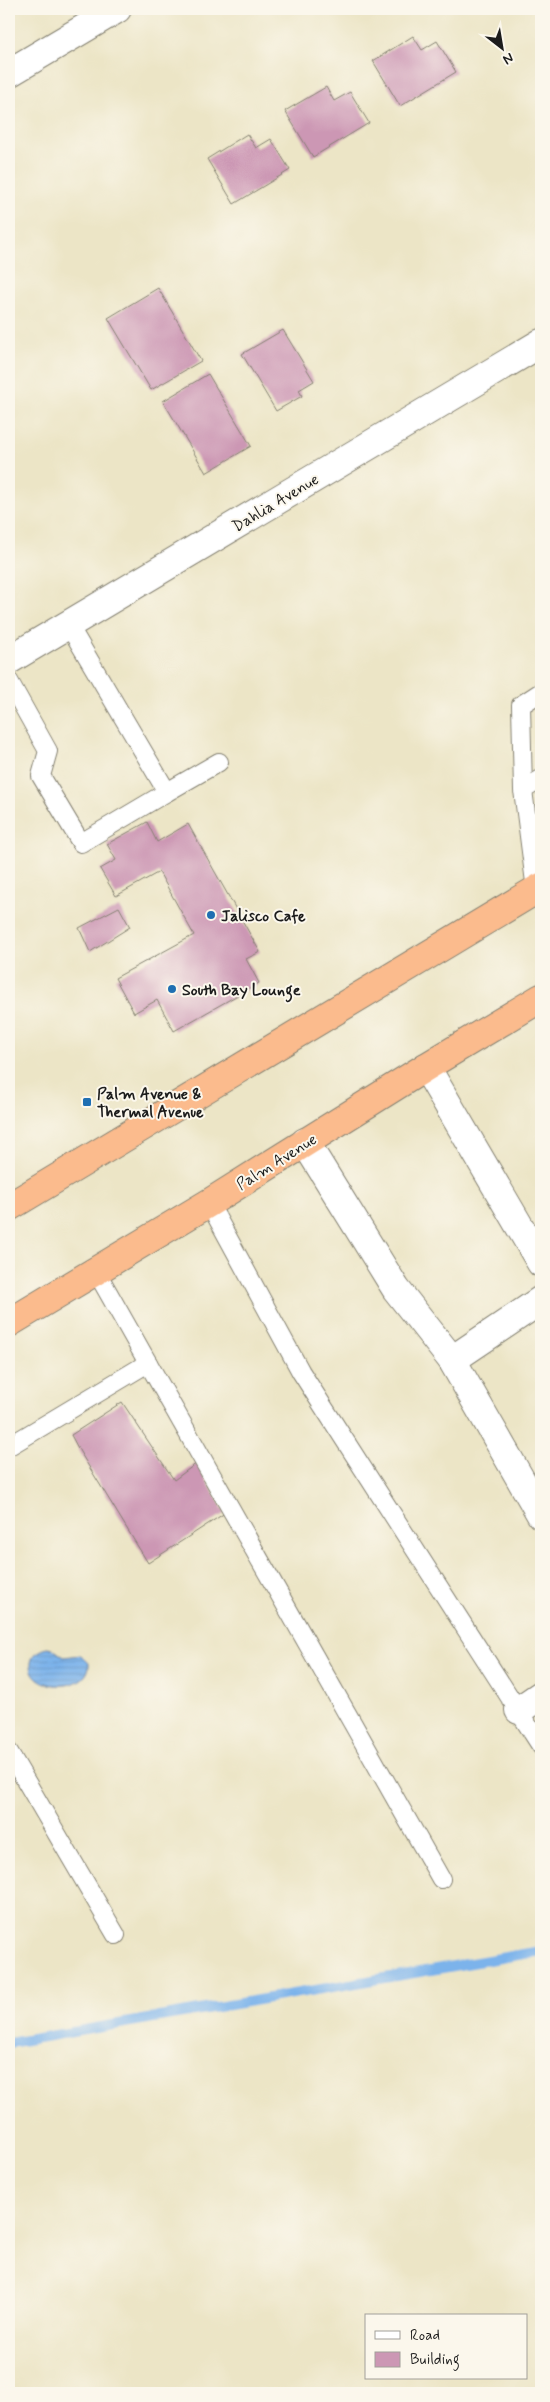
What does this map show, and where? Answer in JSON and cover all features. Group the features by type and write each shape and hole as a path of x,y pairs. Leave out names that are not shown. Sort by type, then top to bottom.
{"highway":[{"path":"9,1207 539,889"},
{"name":"Palm Avenue","path":"9,1323 210,1203 426,1067 541,998"}],"street":[{"path":"9,73 86,16 117,9"},
{"name":"Dahlia Avenue","path":"9,660 541,343"},
{"path":"426,1067 541,1263"},
{"path":"305,1142 396,1290 452,1360 541,1515"},
{"path":"452,1360 541,1300"},
{"path":"519,1710 541,1695"}],"lane":[{"path":"68,624 167,792"},
{"path":"9,681 48,751 41,776 81,843 219,762"},
{"path":"539,889 523,790 521,704 541,692"},
{"path":"523,790 541,779"},
{"path":"210,1203 301,1372 541,1746"},
{"path":"96,1271 441,1879"},
{"path":"9,1442 10,1445 148,1363"},
{"path":"9,1752 116,1935"}],"water":[{"path":"47,1648 53,1649 64,1657 81,1655 89,1663 87,1673 80,1680 60,1686 40,1680 33,1673 31,1663 36,1653"}],"building":[{"path":"413,36 422,50 437,41 456,72 400,106 373,61"},
{"path":"326,87 334,101 350,92 369,123 313,157 285,111"},
{"path":"247,134 256,148 271,139 290,170 234,204 207,159"},
{"path":"158,288 201,361 151,390 108,318"},
{"path":"283,330 314,381 299,390 302,396 276,411 242,354"},
{"path":"208,374 251,446 206,473 163,401"},
{"name":"Jalisco Cafe","path":"147,822 157,842 188,824 260,952 246,959 259,983 174,1031 157,1000 134,1013 115,978 194,935 159,872 116,896 100,869 116,860 107,844"},
{"path":"119,907 130,927 90,952 79,928"},
{"path":"122,1402 174,1480 197,1463 225,1513 148,1563 71,1435"}],"waterway":[{"path":"9,2043 541,1951"}],"place":[{"name":"Jalisco Cafe","path":"211,915"},
{"name":"South Bay Lounge","path":"172,989"},
{"name":"Palm Avenue & Thermal Avenue","path":"87,1102"}]}
